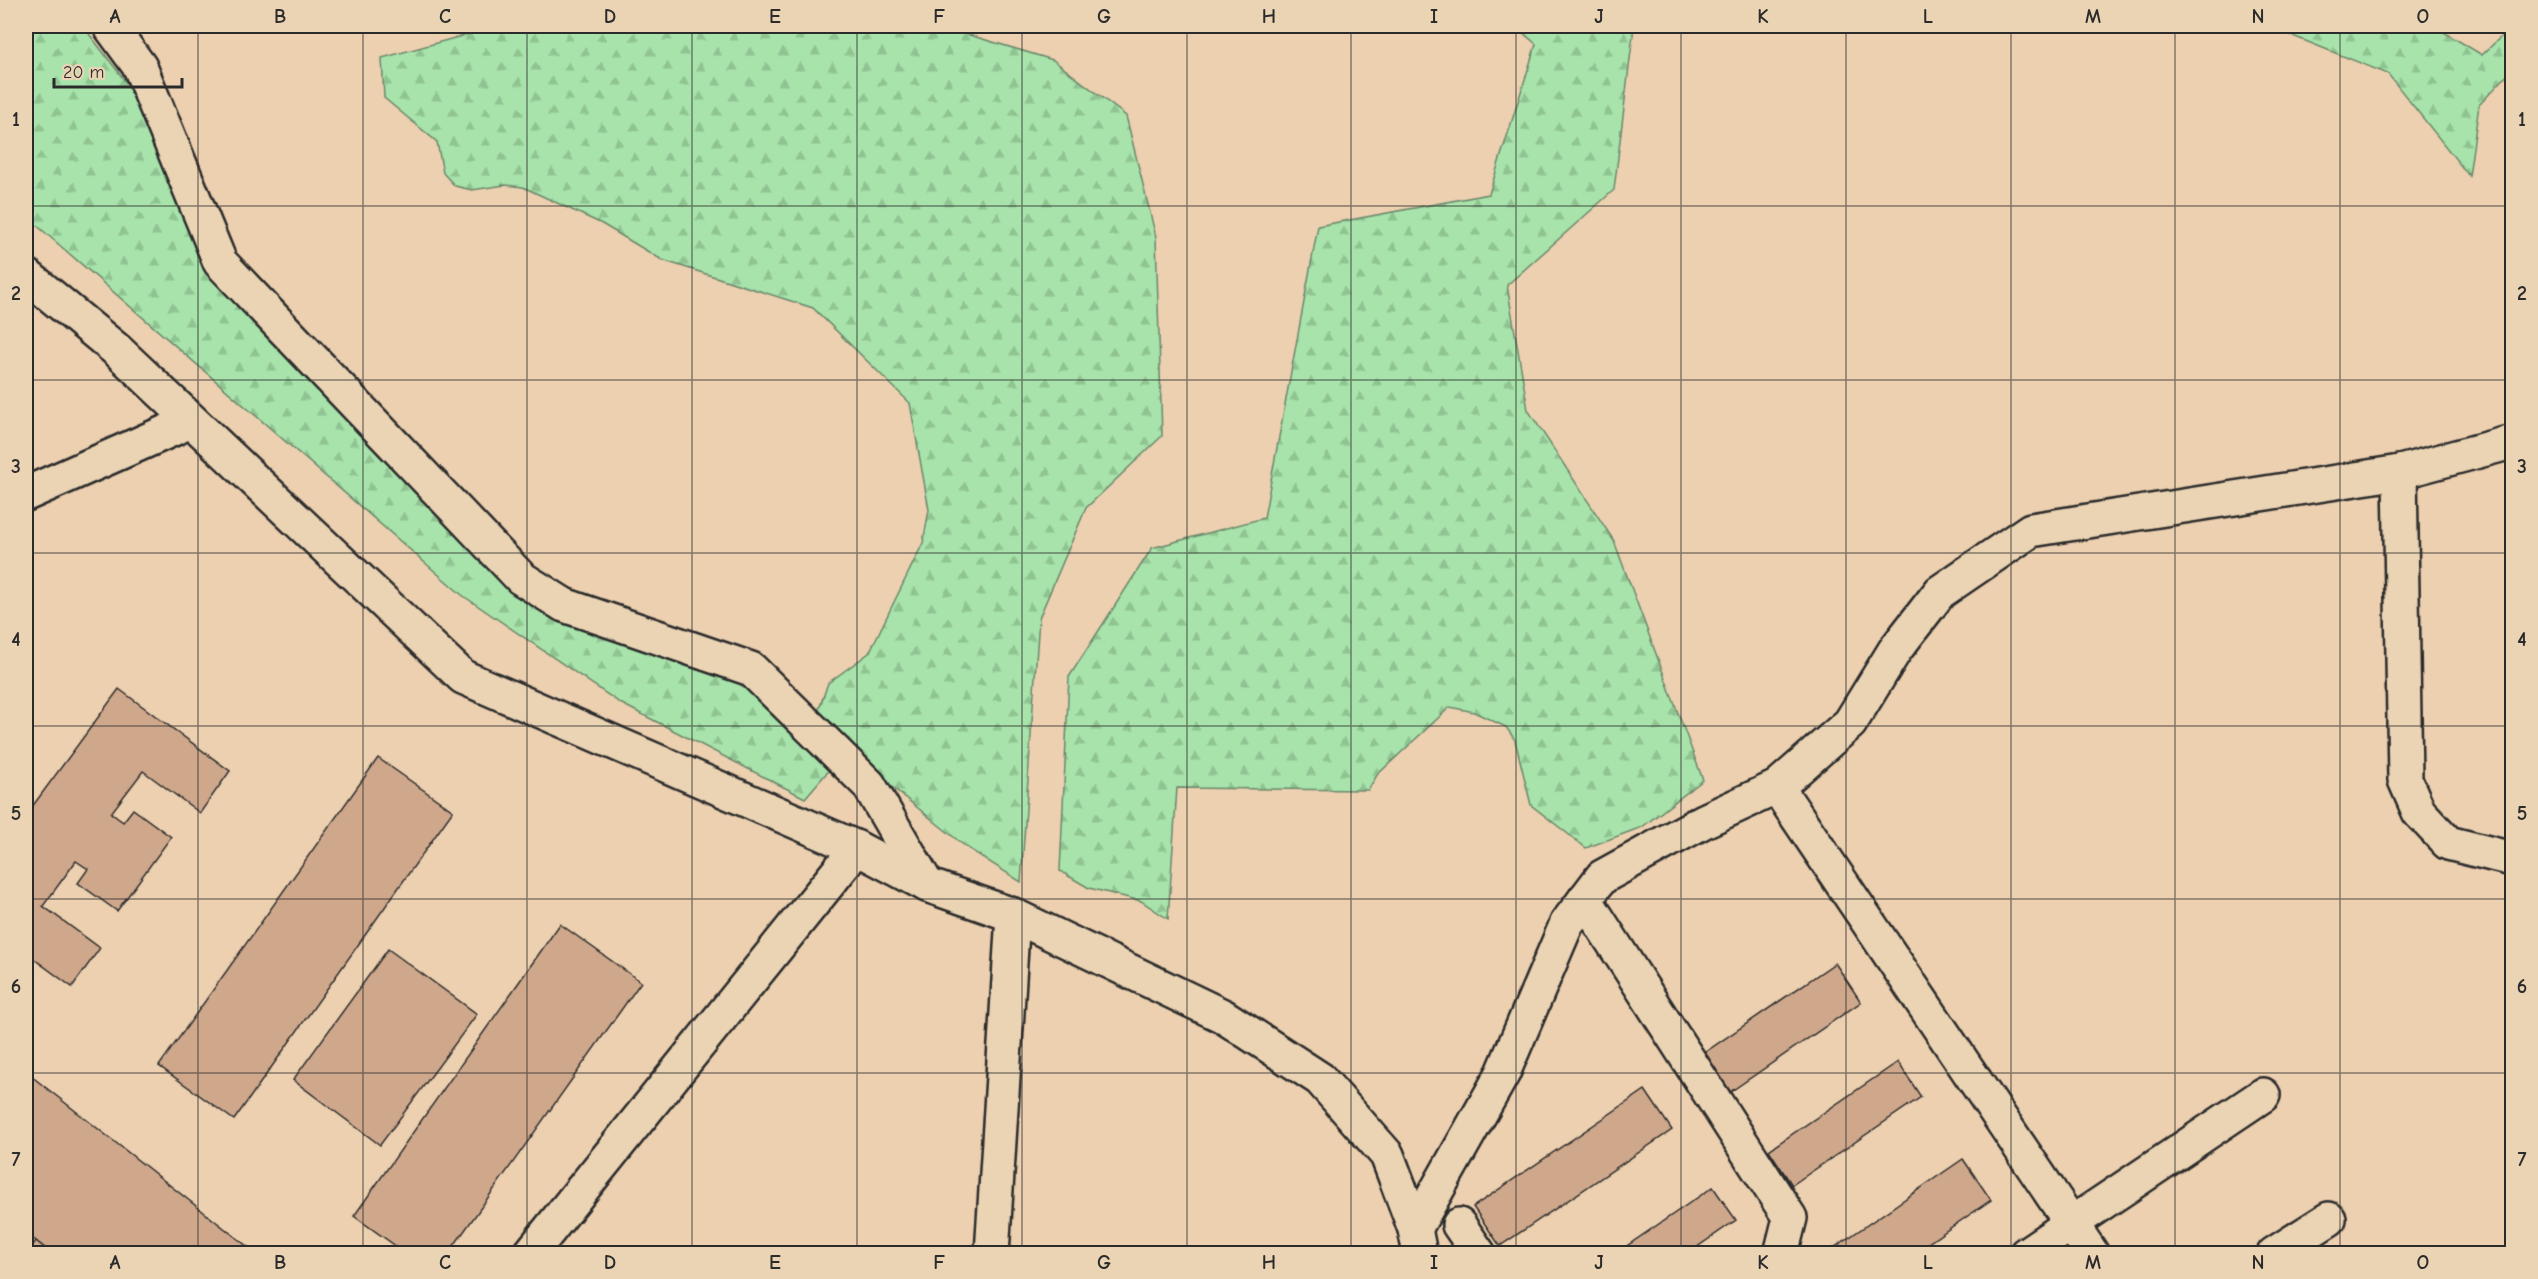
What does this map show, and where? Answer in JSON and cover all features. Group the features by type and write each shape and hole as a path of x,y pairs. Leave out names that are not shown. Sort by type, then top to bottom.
{"street":[{"path":"110,26 140,67 220,262 236,279 521,578 564,605 751,669 869,785 927,885"},
{"path":"26,275 117,351 463,677 857,848 927,885 1013,915 1223,1016 1320,1079 1387,1155 1417,1241"},
{"path":"26,494 191,421"},
{"path":"1417,1241 1503,1073 1567,923 1585,899 1602,878 1704,821 1777,787 1850,723 1895,650 1940,592 2031,530 2400,472 2512,442"},
{"path":"2400,472 2404,780 2419,812 2448,843 2512,859"},
{"path":"1777,787 2092,1254"},
{"path":"530,1254 857,848"},
{"path":"1585,899 1790,1218 1781,1254"},
{"path":"992,1254 1013,915"},
{"path":"2026,1254 2263,1095"},
{"path":"2274,1254 2329,1219"},
{"path":"1459,1225 1479,1254"}],"green space":[{"path":"26,26 83,26 136,95 208,273 516,588 735,677 829,770 805,798 620,703 462,595 26,216"},
{"path":"498,26 939,26 1053,60 1126,116 1156,237 1162,436 1086,508 1039,618 1021,882 966,847 845,749 817,715 828,683 869,653 923,543 929,510 910,403 813,308 662,260 602,224 523,187 505,185 472,190 455,186 443,173 437,142 384,98 382,58"},
{"path":"1515,26 1634,26 1614,190 1507,285 1528,410 1614,541 1703,780 1642,827 1586,848 1531,805 1515,740 1506,727 1474,712 1450,707 1377,775 1368,790 1177,788 1168,919 1141,901 1089,888 1060,871 1069,677 1152,548 1264,518 1318,226 1489,194 1536,44"},
{"path":"2268,26 2434,26 2482,55 2512,26 2512,70 2479,105 2469,176 2388,74"}],"building":[{"path":"119,689 230,771 200,813 143,771 111,813 123,822 133,809 171,837 117,911 78,883 88,869 76,861 43,906 100,948 72,987 26,953 26,815"},
{"path":"378,758 453,811 234,1120 159,1066"},
{"path":"560,924 641,982 448,1254 407,1254 354,1216"},
{"path":"388,949 477,1014 380,1145 293,1080"},
{"path":"1835,963 1861,1002 1730,1092 1704,1053"},
{"path":"1898,1062 1921,1097 1792,1185 1769,1150"},
{"path":"26,1072 257,1254 52,1254 26,1233"},
{"path":"1645,1090 1672,1130 1500,1246 1473,1207"},
{"path":"1963,1159 1991,1200 1912,1254 1825,1254"},
{"path":"1713,1187 1736,1220 1687,1254 1615,1254"},
{"path":"36,1241 52,1254 26,1254"}]}
